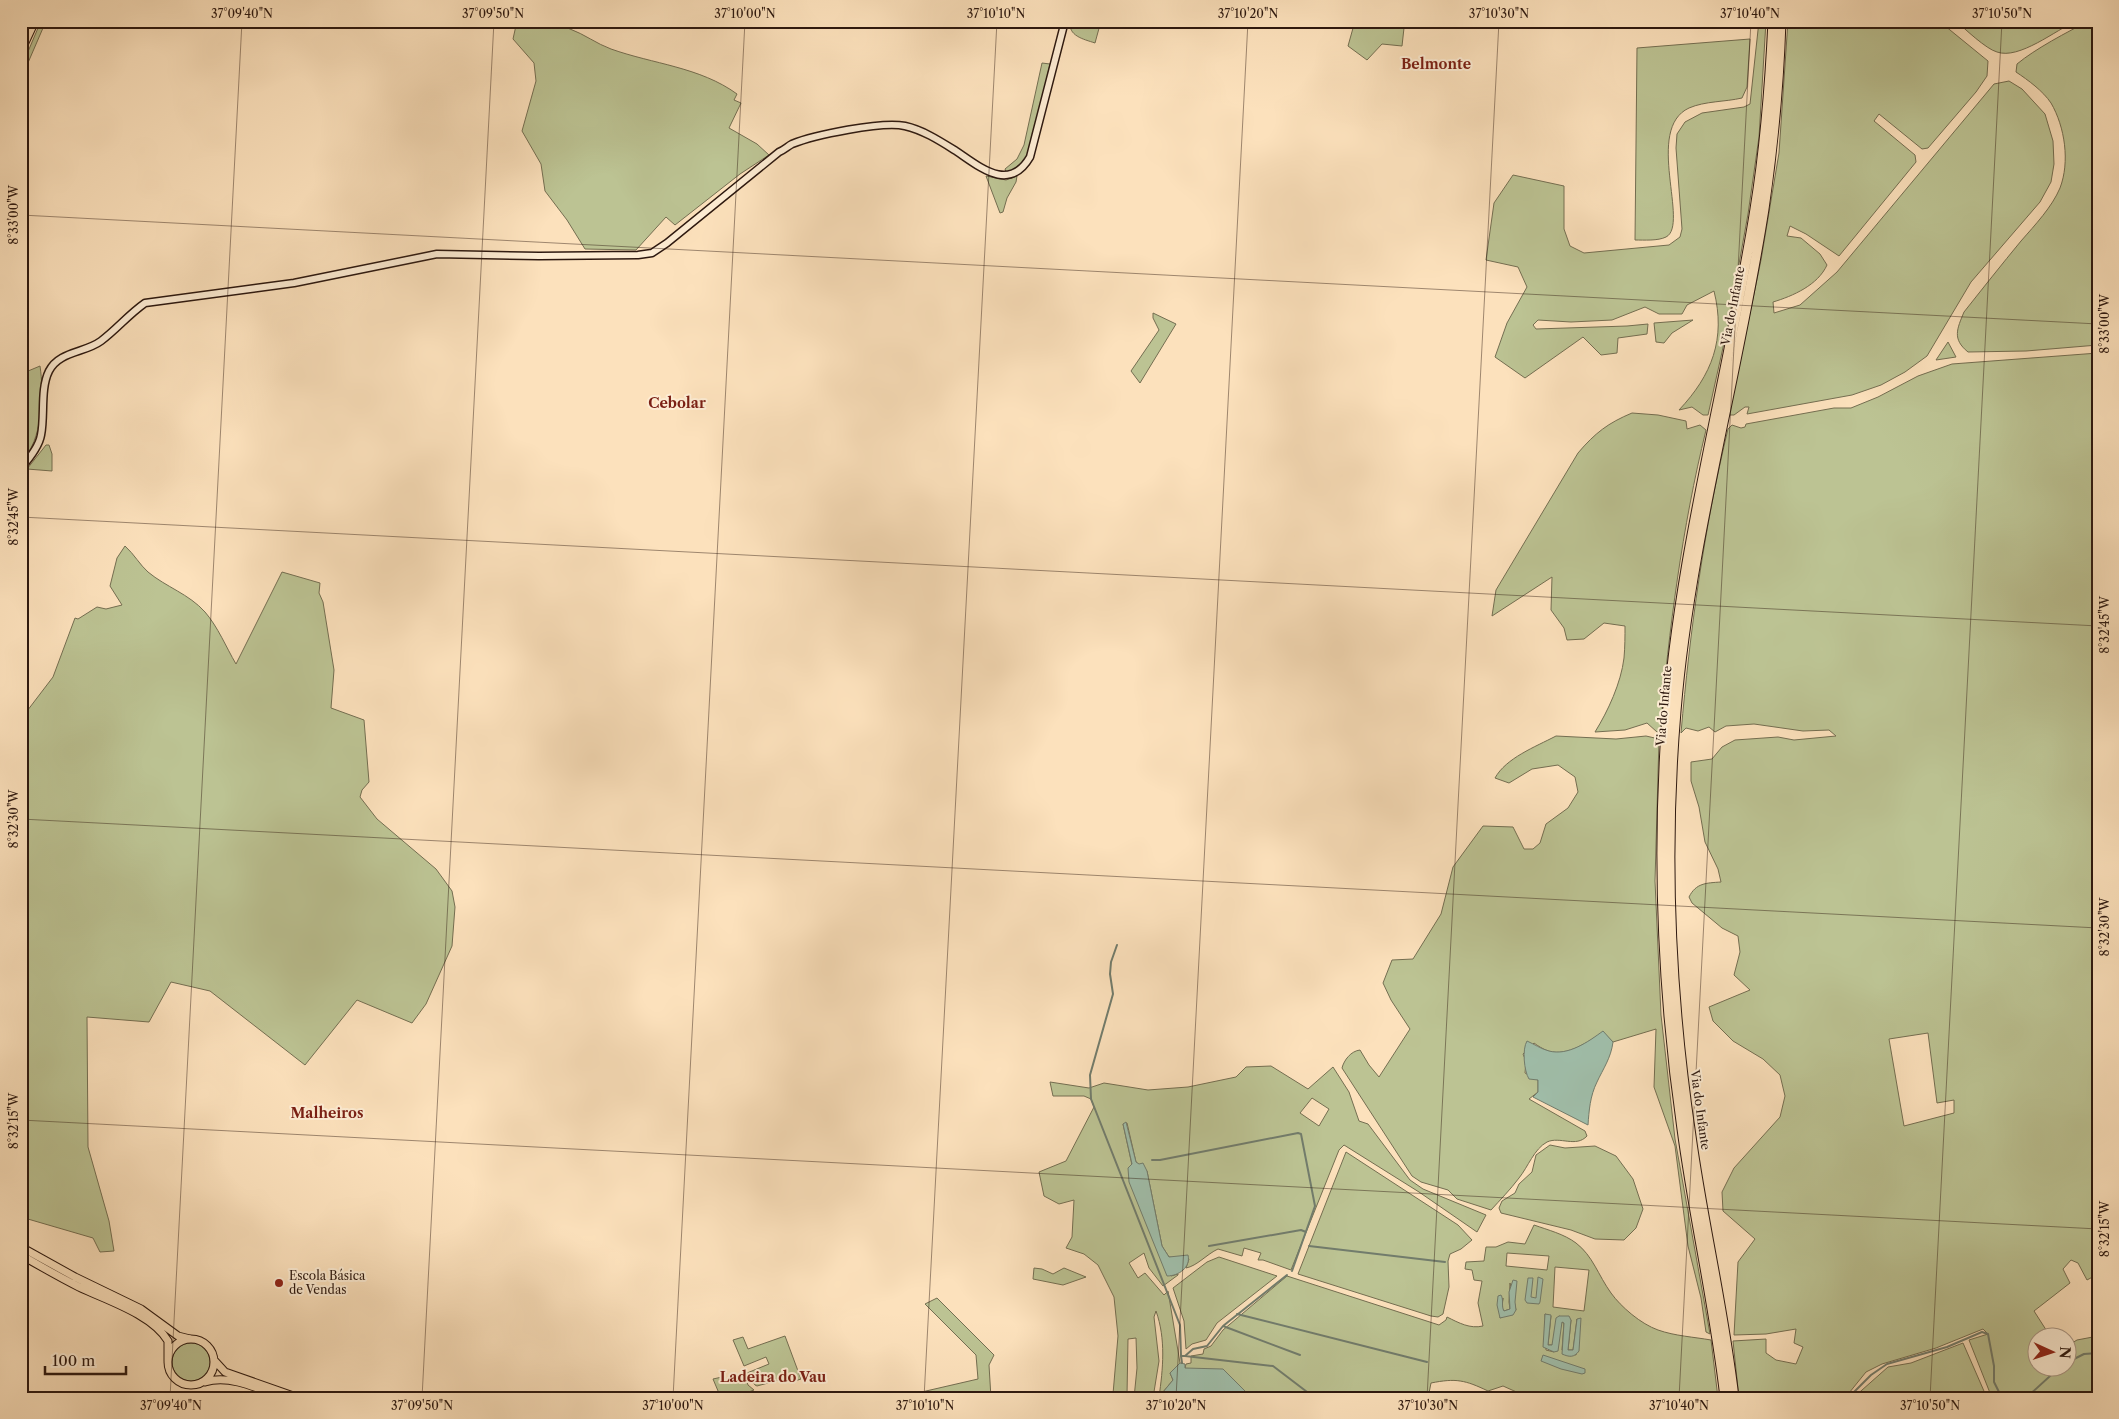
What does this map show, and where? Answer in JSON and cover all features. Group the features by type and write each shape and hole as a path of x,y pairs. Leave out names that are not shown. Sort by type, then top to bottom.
{"highway":[{"name":"Via do Infante","path":"1734,1398 1683,1141 1670,1041 1662,890 1663,774 1670,683 1683,580 1756,206 1769,99 1773,21"},
{"name":"Via do Infante","path":"1725,1398 1716,1308 1691,1137 1677,1021 1670,895 1672,759 1682,650 1696,552 1764,209 1775,117 1781,21"}],"main road":[{"path":"21,51 35,21"},
{"path":"21,1247 69,1274 141,1309 178,1336 198,1340 207,1346 214,1359 225,1372 299,1398"},
{"path":"21,1255 68,1281 132,1312 151,1324 168,1340 168,1361 172,1376 178,1381 185,1384 200,1384 217,1378 231,1380 283,1398"},
{"path":"168,1361 173,1348 184,1340 190,1339"},
{"path":"200,1384 211,1374 214,1359"}],"street":[{"path":"21,468 31,456 41,437 44,398 49,371 59,359 100,342 128,315 144,304 294,283 436,254 539,256 638,255 652,252 792,144 871,125 894,124 916,129 940,141 980,168 1001,175 1012,174 1024,167 1030,157 1064,21"}],"shaded area":[{"path":"41,21 46,21 21,79 21,68"},
{"path":"517,21 544,22 557,25 575,31 611,49 692,72 723,85 737,94 734,100 741,103 729,128 757,144 769,155 740,174 675,225 666,217 636,250 585,249 567,220 545,191 541,164 522,131 536,81 534,63 513,39"},
{"path":"1070,21 1101,21 1095,43 1077,36 1071,30"},
{"path":"1355,21 1401,21 1404,28 1402,46 1382,44 1367,60 1348,46"},
{"path":"1759,21 1766,21 1759,137 1748,214 1728,325 1708,415 1703,415 1692,407 1679,410 1700,383 1708,370 1713,355 1717,341 1718,325 1714,291 1687,305 1682,314 1659,314 1645,307 1612,320 1571,322 1538,320 1533,325 1536,329 1648,324 1647,334 1618,338 1617,353 1601,355 1583,337 1525,378 1495,357 1507,323 1527,287 1518,267 1486,260 1494,203 1513,175 1564,186 1564,229 1570,246 1584,253 1669,245 1680,237 1682,229 1676,148 1677,134 1685,122 1702,113 1744,107 1750,104"},
{"path":"1788,21 1939,21 1988,61 1987,76 1976,92 1928,148 1922,149 1879,114 1874,121 1915,155 1916,162 1839,256 1806,234 1790,226 1787,236 1801,238 1820,254 1827,265 1818,278 1804,289 1773,302 1774,313 1800,305 1837,272 1994,84 2009,81 2022,89 2045,114 2053,141 2054,164 2051,182 2040,202 1971,282 1927,356 1905,372 1881,385 1852,395 1747,414 1749,407 1745,407 1734,415 1729,415 1761,260 1779,153"},
{"path":"1956,21 2076,21 2037,43 2016,52 2006,53 1997,52 1987,47"},
{"path":"2089,21 2098,21 2098,345 2026,351 1968,352 1960,343 1957,333 1964,312 2048,209 2060,188 2065,167 2063,134 2056,112 2044,94 2016,72 2017,64 2061,35"},
{"path":"1750,39 1747,87 1742,98 1695,106 1689,108 1676,119 1670,135 1668,155 1673,215 1672,229 1663,238 1635,240 1637,48"},
{"path":"1042,63 1050,64 1032,145 1022,163 1011,171 1006,172 1005,169 1017,159 1024,145"},
{"path":"986,176 1006,180 1017,176 1003,212 1000,213"},
{"path":"1153,313 1176,324 1140,383 1131,371 1159,330 1153,318"},
{"path":"1693,320 1672,333 1664,343 1656,342 1654,323"},
{"path":"1948,342 1956,357 1936,360"},
{"path":"2098,353 2098,1274 2087,1280 2078,1263 2071,1260 2063,1269 2070,1283 2034,1311 2044,1326 2026,1326 2026,1376 2076,1376 2076,1341 2098,1336 2098,1398 1992,1398 1969,1340 1988,1334 1983,1329 1936,1348 1882,1364 1866,1372 1845,1398 1739,1398 1733,1341 1766,1339 1766,1353 1776,1360 1796,1364 1803,1347 1794,1343 1796,1329 1766,1334 1734,1335 1738,1262 1755,1239 1723,1211 1722,1192 1734,1168 1780,1117 1785,1096 1780,1075 1763,1059 1733,1041 1713,1021 1709,1007 1750,990 1734,975 1740,952 1738,936 1722,928 1692,903 1689,897 1698,886 1706,883 1721,882 1718,869 1705,842 1699,807 1691,781 1691,762 1712,759 1722,747 1735,740 1778,737 1794,740 1836,736 1829,730 1803,731 1754,724 1726,726 1715,732 1709,727 1698,731 1686,728 1681,733 1689,656 1705,542 1719,467 1728,429 1732,425 1741,428 1745,427 1746,424 1834,408 1851,408 1878,397 1918,376 1952,364","holes":["1928,1033 1937,1103 1954,1100 1954,1113 1904,1126 1889,1039"]},
{"path":"40,366 42,402 38,429 34,442 21,461 21,374"},
{"path":"1632,413 1658,415 1686,421 1687,429 1700,425 1706,430 1690,504 1677,579 1660,731 1657,732 1647,723 1625,730 1595,732 1605,715 1620,677 1624,658 1625,626 1604,623 1584,639 1567,640 1564,628 1551,610 1552,577 1492,616 1496,590 1578,453 1602,429"},
{"path":"46,445 49,445 52,454 52,471 27,469"},
{"path":"125,546 148,572 185,595 205,612 236,664 282,572 320,583 319,593 323,602 334,670 331,708 364,720 369,782 362,790 360,797 377,819 436,869 452,891 455,907 452,946 426,1004 412,1023 357,1000 305,1065 210,991 171,982 149,1022 87,1017 88,1147 109,1221 114,1251 100,1252 93,1238 21,1217 21,713 24,715 53,677 75,618 78,619 97,607 106,609 122,605 110,586 117,558"},
{"path":"1556,736 1616,739 1646,736 1659,739 1655,881 1661,1015 1675,1139 1710,1334 1706,1332 1701,1298 1688,1246 1675,1146 1654,1087 1656,1029 1613,1042 1603,1032 1577,1048 1562,1052 1548,1051 1534,1043 1523,1054 1526,1061 1525,1073 1538,1080 1538,1092 1529,1099 1585,1131 1587,1136 1573,1142 1557,1140 1542,1145 1516,1182 1491,1210 1457,1199 1448,1190 1421,1182 1412,1176 1342,1068 1348,1056 1360,1050 1379,1077 1410,1029 1391,1000 1383,983 1392,960 1413,959 1441,914 1453,867 1483,826 1513,827 1524,849 1533,849 1540,843 1546,824 1568,808 1578,792 1575,777 1558,765 1532,769 1509,783 1495,778 1514,759"},
{"path":"1603,1031 1613,1042 1609,1058 1593,1093 1588,1125 1533,1097 1538,1092 1538,1080 1529,1079 1526,1071 1524,1054 1527,1041 1549,1051 1563,1052 1578,1047"},
{"path":"1271,1066 1308,1089 1333,1067 1349,1092 1359,1121 1368,1124 1410,1180 1423,1189 1486,1215 1477,1232 1419,1192 1344,1145 1339,1150 1291,1270 1258,1260 1261,1253 1244,1248 1242,1256 1218,1249 1194,1265 1186,1268 1189,1259 1169,1257 1162,1246 1147,1171 1136,1162 1127,1123 1123,1124 1132,1165 1171,1276 1178,1275 1163,1286 1149,1268 1144,1253 1129,1263 1138,1278 1145,1273 1164,1295 1168,1291 1180,1363 1170,1373 1173,1380 1159,1397 1162,1343 1156,1311 1154,1317 1159,1361 1153,1398 1134,1398 1137,1368 1136,1338 1128,1339 1127,1395 1113,1394 1118,1336 1114,1297 1098,1265 1084,1254 1066,1248 1072,1237 1074,1200 1059,1204 1044,1196 1039,1172 1066,1161 1094,1107 1091,1099 1084,1096 1053,1096 1050,1082 1089,1088 1104,1083 1148,1090 1188,1087 1236,1077 1246,1067","holes":["1312,1098 1329,1109 1319,1126 1300,1113"]},
{"path":"1126,1122 1136,1162 1139,1164 1143,1163 1147,1171 1162,1246 1169,1257 1188,1255 1186,1267 1180,1273 1171,1276 1167,1276 1129,1182 1128,1168 1132,1164 1123,1124"},
{"path":"1550,1145 1565,1148 1595,1146 1616,1156 1633,1179 1643,1209 1636,1228 1624,1240 1595,1239 1571,1230 1501,1213 1499,1208 1502,1201 1515,1193 1519,1184 1532,1172 1536,1155"},
{"path":"1346,1152 1458,1225 1472,1240 1461,1249 1450,1254 1448,1261 1449,1287 1443,1314 1438,1317 1298,1274"},
{"path":"1534,1225 1566,1237 1582,1248 1615,1298 1638,1319 1664,1332 1711,1340 1718,1398 1640,1398 1623,1392 1622,1398 1530,1398 1503,1386 1488,1391 1473,1384 1454,1380 1431,1383 1428,1398 1252,1398 1185,1368 1186,1364 1191,1363 1191,1356 1203,1354 1204,1349 1211,1346 1223,1330 1287,1276 1439,1325 1447,1317 1469,1326 1483,1326 1478,1303 1482,1281 1474,1280 1472,1270 1465,1269 1466,1262 1484,1261 1486,1247 1496,1247 1508,1242 1525,1244","holes":["1507,1253 1549,1256 1547,1270 1506,1266","1555,1267 1589,1270 1584,1311 1553,1307","1510,1283 1516,1310 1500,1318 1503,1298 1502,1308 1504,1311 1510,1309","1545,1314 1551,1316 1548,1345 1553,1345 1559,1316 1571,1320 1568,1350 1573,1350 1577,1319 1576,1355 1562,1350 1564,1323 1562,1322 1554,1352 1546,1350"]},
{"path":"1219,1257 1277,1276 1217,1323 1206,1340 1192,1344 1186,1349 1184,1321 1173,1288 1207,1262"},
{"path":"1034,1268 1053,1274 1064,1268 1086,1277 1063,1285 1033,1279"},
{"path":"1538,1277 1543,1279 1540,1302 1539,1304 1527,1303 1525,1300 1528,1278 1533,1278 1531,1297 1536,1298"},
{"path":"1513,1280 1517,1281 1516,1310 1513,1315 1500,1318 1497,1305 1498,1296 1501,1295 1502,1297 1504,1311 1510,1309 1509,1292"},
{"path":"937,1298 994,1355 989,1365 991,1398 914,1398 913,1394 978,1379 976,1355 925,1304"},
{"path":"1545,1314 1551,1315 1548,1345 1552,1345 1556,1318 1559,1316 1569,1316 1571,1320 1568,1350 1573,1350 1577,1319 1581,1318 1579,1351 1575,1355 1562,1354 1564,1323 1562,1322 1558,1351 1554,1352 1543,1347"},
{"path":"785,1336 801,1379 792,1382 790,1377 755,1385 747,1373 769,1364 766,1357 744,1366 733,1340 743,1337 748,1349"},
{"path":"191,1343 205,1348 210,1362 205,1376 191,1381 177,1376 172,1362 177,1348"},
{"path":"1963,1343 1987,1398 1853,1398 1888,1367 1911,1363"},
{"path":"1543,1355 1585,1369 1585,1373 1561,1369 1541,1361"},
{"path":"1180,1363 1185,1364 1185,1368 1223,1369 1252,1398 1158,1398 1173,1380 1170,1373"},
{"path":"745,1376 748,1385 754,1390 733,1398 721,1398 713,1379 722,1377 726,1383"}],"waterway":[{"path":"1117,945 1111,962 1110,974 1113,994 1090,1075 1091,1099 1180,1325 1181,1356"},
{"path":"1152,1160 1298,1133 1301,1134 1315,1206 1292,1271"},
{"path":"1209,1246 1301,1230 1306,1232"},
{"path":"1309,1246 1445,1262"},
{"path":"1182,1363 1181,1356 1185,1356 1193,1349 1207,1346 1223,1326 1287,1275"},
{"path":"1237,1314 1427,1362"},
{"path":"1223,1326 1300,1355"},
{"path":"1848,1398 1871,1375 1887,1364 1947,1347 1982,1332 1988,1334 1994,1366 1994,1382 2002,1398"},
{"path":"2076,1358 2084,1354 2098,1353"},
{"path":"1185,1356 1273,1366 1315,1398"},
{"path":"2026,1398 2050,1376"}],"place":[{"name":"Escola Básica de Vendas","path":"279,1283"}],"district":[{"name":"Belmonte","path":"1436,64"},
{"name":"Cebolar","path":"677,403"},
{"name":"Malheiros","path":"327,1113"},
{"name":"Ladeira do Vau","path":"773,1377"}]}
